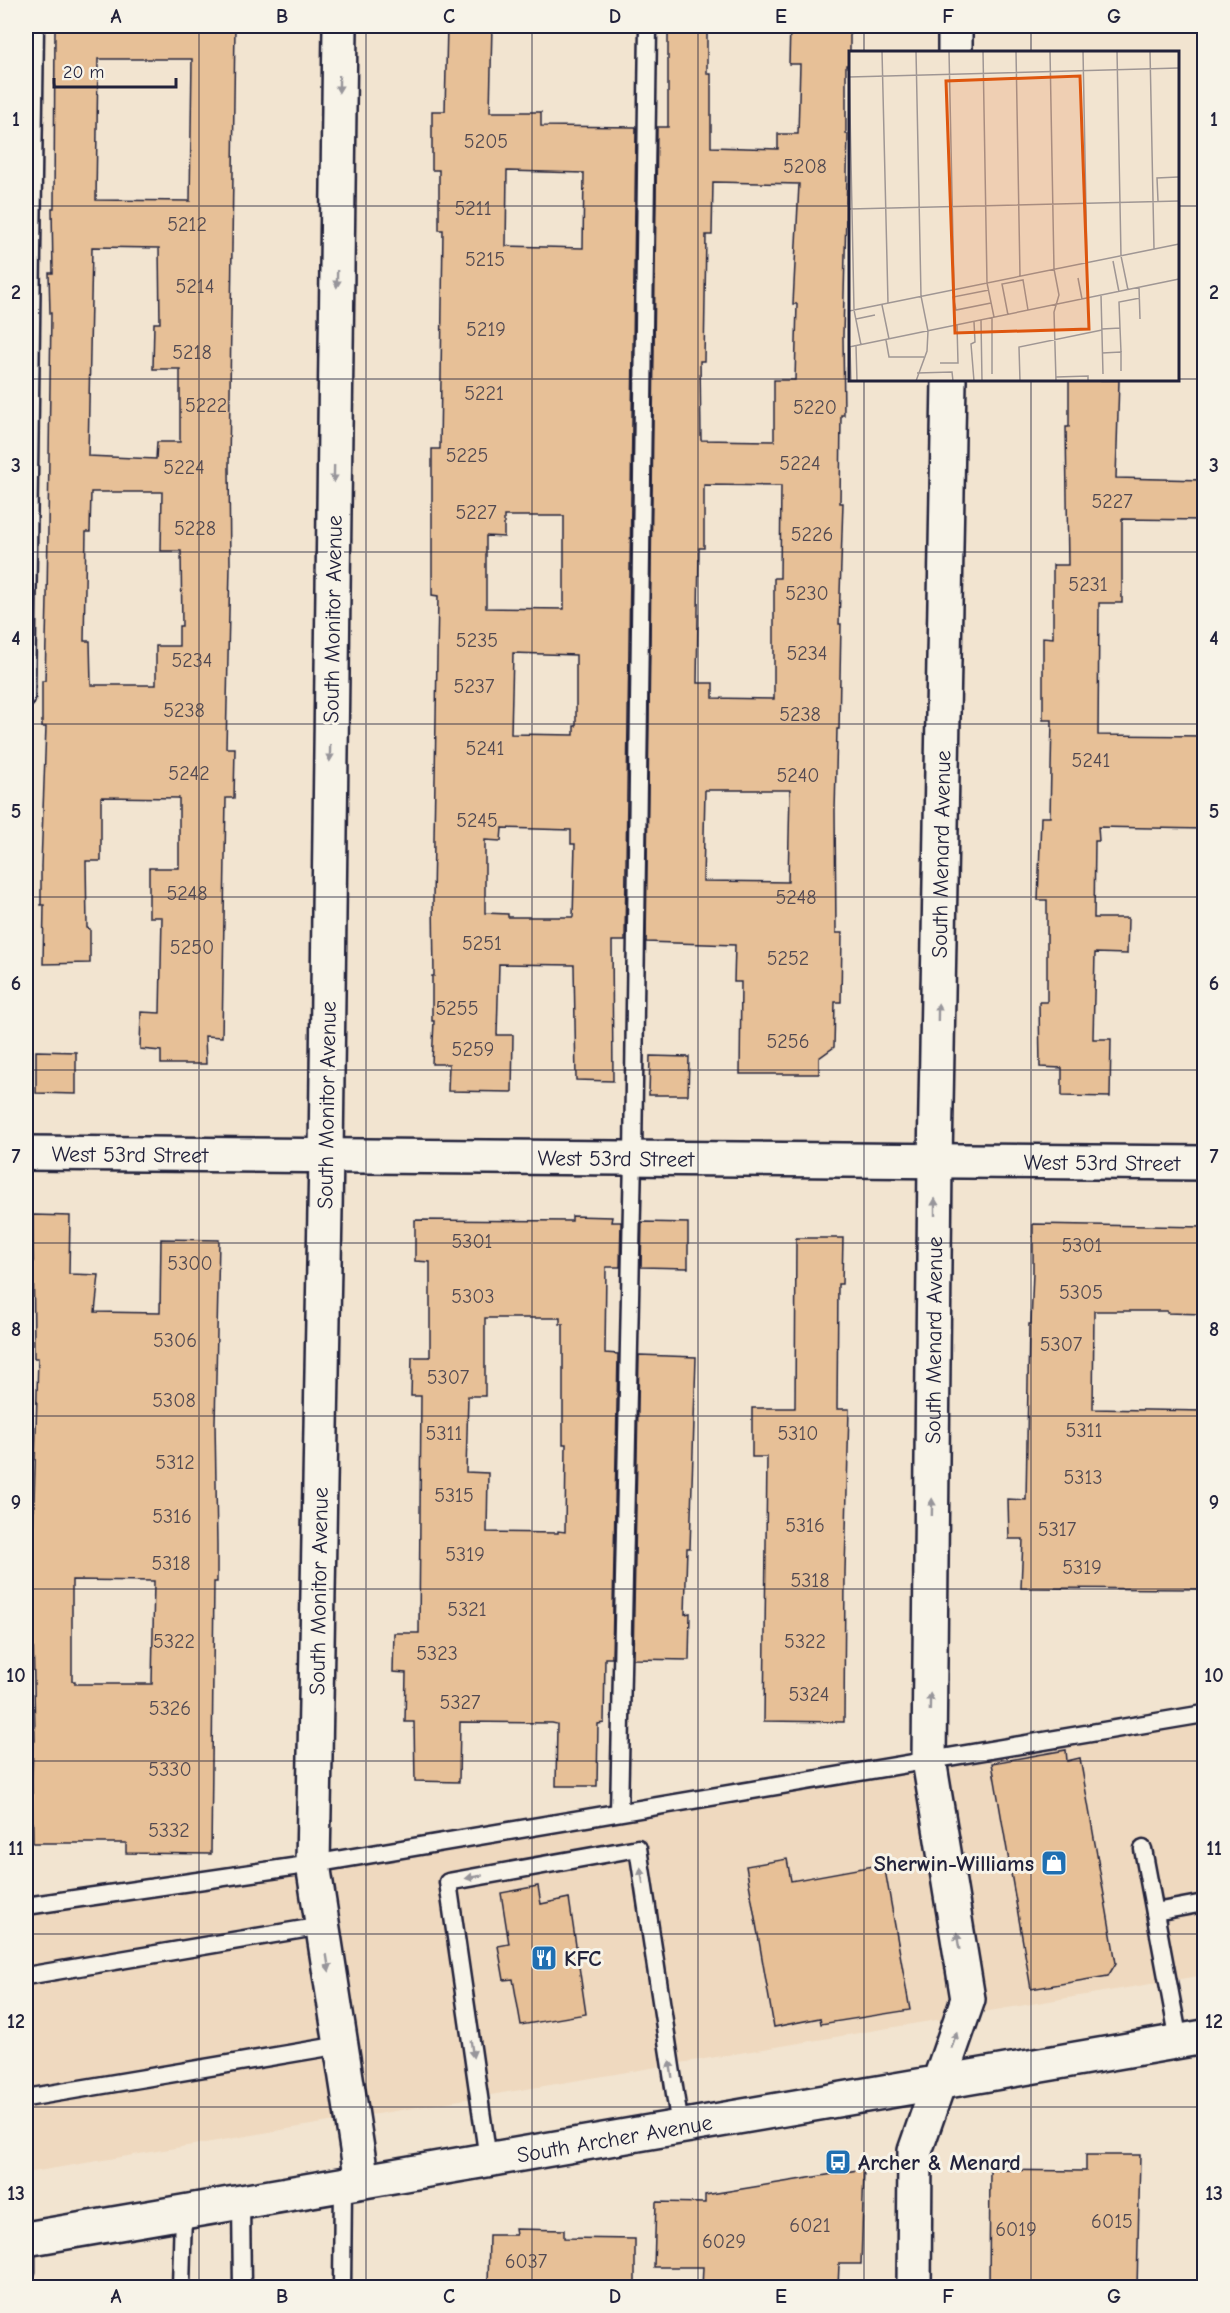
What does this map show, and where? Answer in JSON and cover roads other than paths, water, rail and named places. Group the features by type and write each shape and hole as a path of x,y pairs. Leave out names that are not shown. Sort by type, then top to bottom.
{"street":[{"name":"South Monitor Avenue","path":"340,26 326,1155 313,1864 341,2045 352,2183"},
{"path":"955,26 955,51"},
{"name":"South Menard Avenue","path":"915,2288 915,2151 968,1999 929,1760 935,1161 949,381"},
{"name":"West 53rd Street","path":"26,1153 1204,1163"},
{"name":"South Archer Avenue","path":"26,2239 1192,2039"}],"lane":[{"path":"26,699 35,26"},
{"path":"620,1812 633,1157 648,26"},
{"path":"26,1906 313,1864 1204,1714"},
{"path":"489,2159 448,1881 638,1848 680,2127"},
{"path":"1143,1849 1155,1912 1192,2039"},
{"path":"1155,1912 1204,1903"},
{"path":"26,1976 322,1926"},
{"path":"26,2098 341,2045"},
{"path":"342,2288 352,2183"},
{"path":"241,2202 242,2288"},
{"path":"181,2288 183,2212"},
{"path":"26,2239 26,2272"}],"place":[{"name":"Sherwin-Williams","path":"1054,1863"},
{"name":"KFC","path":"544,1958"},
{"name":"Archer & Menard","path":"838,2162"}]}
